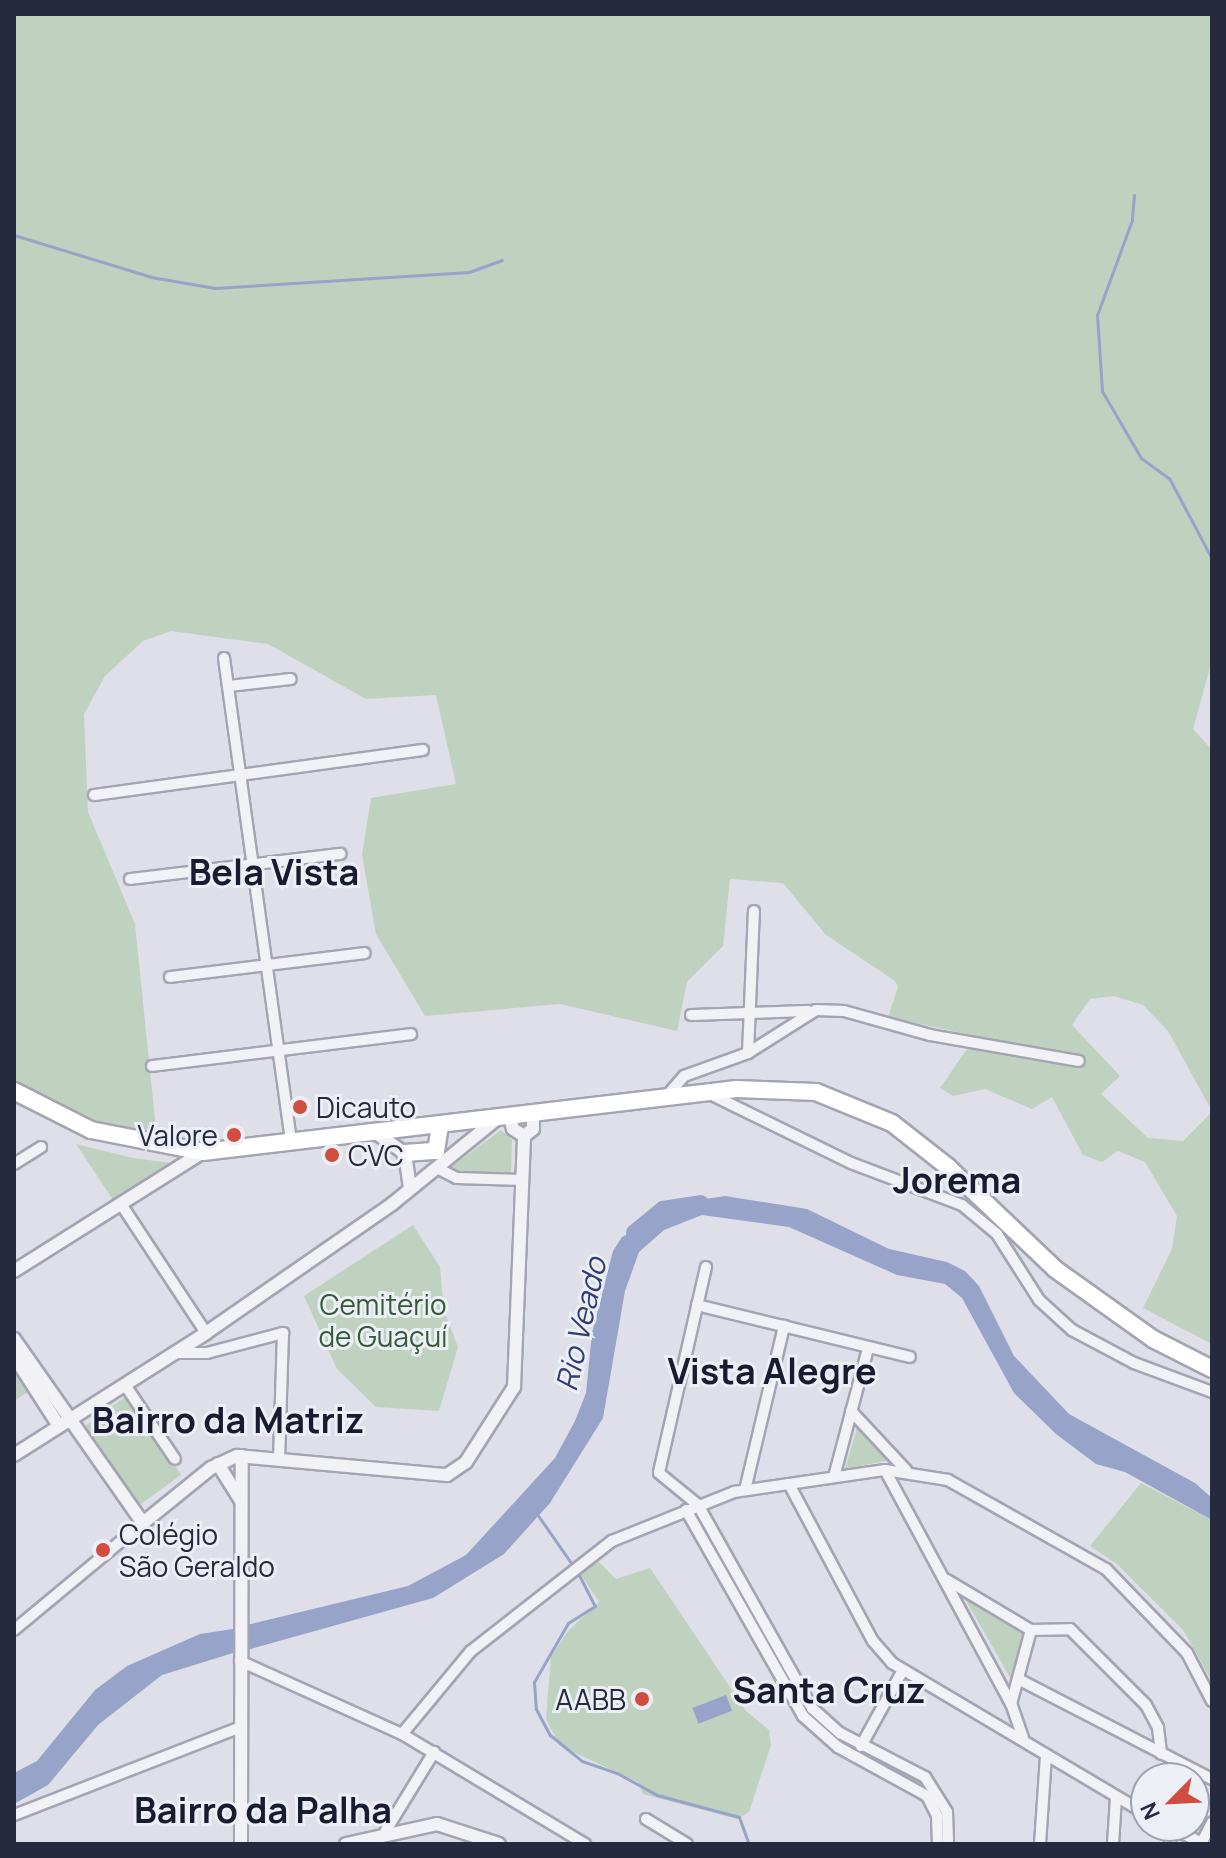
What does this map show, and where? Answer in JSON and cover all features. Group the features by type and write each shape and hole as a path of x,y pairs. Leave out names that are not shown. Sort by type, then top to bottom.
{"highway":[{"path":"14,1091 91,1130 203,1152 665,1098 789,1088 869,1110 931,1152 1080,1288 1153,1339 1212,1369"},
{"path":"405,1153 424,1156 436,1151 440,1126"}],"street":[{"path":"224,658 291,1143"},
{"path":"229,686 291,679"},
{"path":"94,795 423,750"},
{"path":"130,879 254,861 341,854"},
{"path":"748,1053 754,911"},
{"path":"170,977 365,953"},
{"path":"665,1098 684,1076 748,1053 808,1011"},
{"path":"691,1015 844,1011 930,1035 1079,1061"},
{"path":"152,1066 411,1034"},
{"path":"708,1094 851,1163 962,1205 997,1234 1039,1300 1072,1330 1134,1363 1212,1392"},
{"path":"14,1630 218,1464 242,1456 435,1477 456,1472 507,1400 517,1374 524,1136 533,1129 533,1114"},
{"path":"14,1455 206,1333 410,1189 504,1118 524,1136"},
{"path":"376,1133 405,1153 410,1189"},
{"path":"14,1164 41,1147"},
{"path":"14,1271 203,1152"},
{"path":"437,1168 457,1178 522,1180"},
{"path":"121,1204 206,1333"},
{"path":"706,1267 658,1469 698,1505 812,1708 933,1786 947,1812 948,1844"},
{"path":"697,1305 910,1357"},
{"path":"745,1490 784,1326"},
{"path":"175,1353 207,1353 283,1333 279,1458"},
{"path":"14,1339 63,1423"},
{"path":"834,1477 868,1348"},
{"path":"14,1356 143,1523"},
{"path":"125,1385 175,1459"},
{"path":"851,1411 906,1470"},
{"path":"241,1844 238,1728 242,1456"},
{"path":"218,1464 241,1501"},
{"path":"885,1470 947,1580 1011,1704 1023,1738"},
{"path":"402,1734 471,1651 580,1563 632,1531 745,1490 885,1470 906,1470 964,1487 1106,1569 1187,1653 1212,1701"},
{"path":"789,1484 873,1641 903,1670 1023,1738 1130,1805"},
{"path":"686,1510 803,1716 825,1738 927,1796 937,1816 938,1844"},
{"path":"947,1580 1031,1630 1065,1626 1104,1660 1151,1712 1161,1754"},
{"path":"1011,1704 1020,1680 1031,1630"},
{"path":"240,1656 402,1734 585,1844"},
{"path":"856,1755 903,1670"},
{"path":"1020,1680 1212,1779"},
{"path":"14,1815 238,1728"},
{"path":"385,1832 434,1752"},
{"path":"1040,1844 1046,1755"},
{"path":"1113,1844 1116,1798"},
{"path":"646,1819 687,1844"},
{"path":"1203,1843 1212,1822"},
{"path":"346,1844 385,1832 437,1824 499,1844"}],"green space":[{"path":"14,14 1212,14 1212,660 1193,729 1212,750 1212,1111 1168,1031 1143,1005 1114,996 1090,999 1072,1025 1120,1076 1101,1094 1148,1138 1183,1141 1212,1112 1212,1344 1143,1308 1172,1249 1177,1216 1145,1162 1118,1151 1102,1162 1083,1155 1052,1097 1032,1109 985,1089 953,1096 940,1088 976,1036 888,1017 898,987 895,981 826,935 783,883 730,879 723,946 687,982 677,1031 560,1004 425,1016 376,934 362,855 371,798 456,784 436,695 366,699 268,644 171,631 143,641 105,676 84,714 88,812 135,924 157,1139 70,1115 14,1085"},
{"path":"501,1130 512,1140 511,1174 457,1173 450,1168"},
{"path":"76,1144 133,1158 171,1163 113,1200"},
{"name":"Cemitério de Guaçuí","path":"413,1225 440,1267 444,1311 458,1347 439,1411 376,1407 337,1369 304,1296"},
{"path":"14,1365 30,1391 14,1401"},
{"path":"125,1397 181,1475 139,1506 82,1428"},
{"path":"858,1424 890,1460 845,1469"},
{"path":"1141,1483 1212,1520 1212,1682 1184,1631 1118,1565 1090,1546"},
{"name":"AABB","path":"598,1561 616,1579 650,1568 746,1711 769,1730 771,1745 749,1812 737,1819 643,1794 638,1782 560,1746 546,1719 551,1657 568,1631 599,1602 580,1573"},
{"path":"964,1597 1027,1633 1011,1679"}],"water":[{"path":"725,1196 807,1209 889,1249 947,1262 965,1271 979,1286 1014,1356 1069,1414 1195,1483 1212,1498 1212,1520 1125,1472 1096,1464 1056,1434 1014,1393 962,1298 945,1284 897,1275 789,1227 702,1215 664,1230 639,1252 625,1291 603,1418 550,1503 504,1554 433,1598 247,1650 247,1625 408,1586 466,1555 555,1458 575,1421 586,1393 592,1333 613,1251 622,1237 692,1201"},
{"path":"233,1629 233,1653 162,1675 98,1725 48,1785 14,1804 14,1773 37,1761 95,1690 127,1666 200,1634"},
{"path":"726,1695 732,1711 698,1724 692,1708"}],"waterway":[{"path":"1134,195 1132,220 1097,315 1102,391 1141,458 1169,478 1212,559"},
{"path":"14,235 151,277 215,288 469,272 502,260"},
{"name":"Rio Veado","path":"635,1233 663,1210 701,1204"},
{"path":"537,1514 574,1567"},
{"path":"578,1573 595,1606 568,1623 534,1682 536,1709 550,1735 582,1761 617,1773 657,1795 739,1817 749,1844"}],"place":[{"name":"Dicauto","path":"300,1107"},
{"name":"Valore","path":"234,1135"},
{"name":"CVC","path":"332,1155"},
{"name":"Colégio São Geraldo","path":"103,1550"},
{"name":"AABB","path":"642,1699"}],"district":[{"name":"Bela Vista","path":"274,872"},
{"name":"Jorema","path":"957,1180"},
{"name":"Vista Alegre","path":"772,1371"},
{"name":"Bairro da Matriz","path":"228,1420"},
{"name":"Santa Cruz","path":"829,1690"},
{"name":"Bairro da Palha","path":"263,1810"}]}
